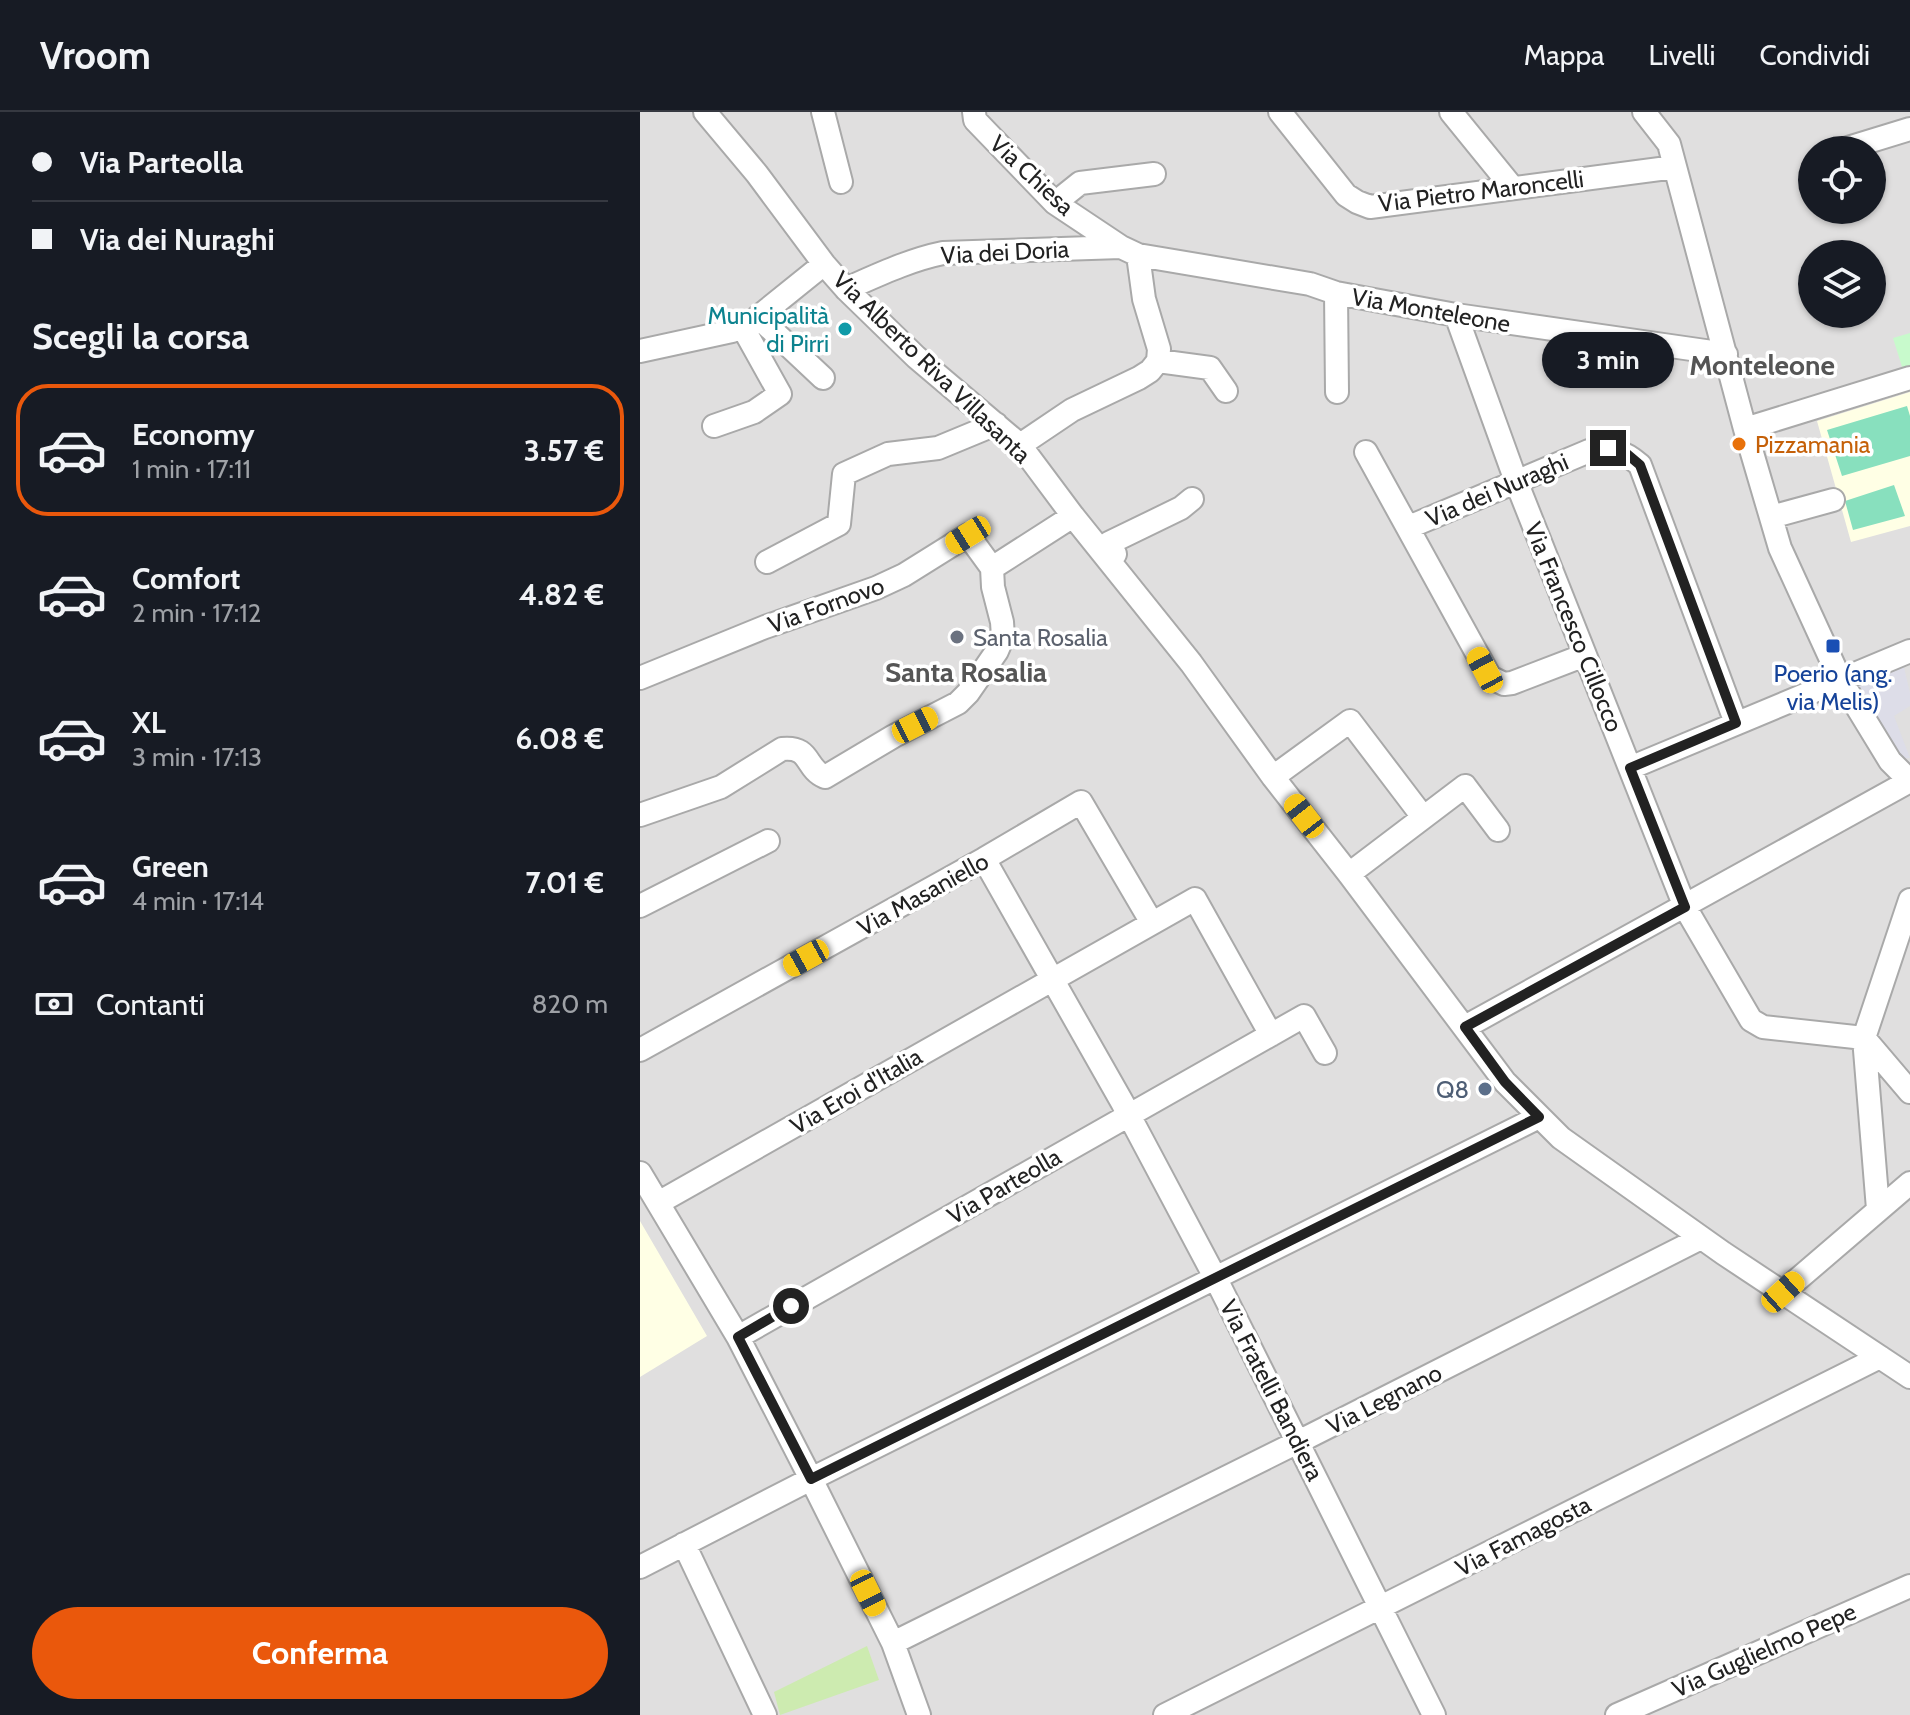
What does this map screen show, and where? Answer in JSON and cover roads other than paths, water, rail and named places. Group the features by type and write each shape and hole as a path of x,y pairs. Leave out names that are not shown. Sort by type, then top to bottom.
{"street":[{"name":"Via Alberto Riva Villasanta","path":"705,112 846,289 916,357 1020,445 1191,663 1273,777 1505,1082 1561,1138 1701,1238 1910,1377"},
{"path":"823,112 841,182"},
{"name":"Via Chiesa","path":"974,112 975,120 1055,203 1130,251"},
{"name":"Via Pietro Maroncelli","path":"1280,112 1346,195 1370,207 1675,167"},
{"path":"1451,112 1512,187"},
{"path":"1465,1027 1910,781 1890,761 1840,679 1780,548 1669,144 1644,112"},
{"path":"1886,136 1910,129"},
{"path":"1055,203 1080,183 1154,174"},
{"path":"1020,445 1072,410 1139,378 1158,361 1159,349 1130,251"},
{"name":"Via Monteleone","path":"1130,251 1456,315 1726,354"},
{"name":"Via dei Doria","path":"846,289 899,266 943,253 1130,251"},
{"path":"640,351 732,331 750,322 824,264"},
{"path":"1336,293 1337,392"},
{"name":"Via Francesco Cillocco","path":"1456,315 1516,481 1685,907 1751,1020 1763,1027 1864,1038"},
{"path":"750,322 823,378"},
{"path":"714,426 754,412 780,394 750,322"},
{"path":"1158,361 1214,365 1226,391"},
{"path":"1745,429 1910,378"},
{"path":"767,562 839,524 844,474 888,454 938,448 996,424"},
{"name":"Via dei Nuraghi","path":"1409,527 1589,451 1608,448 1627,454 1640,465 1736,723"},
{"path":"1366,452 1490,677 1504,684 1512,683 1585,655"},
{"path":"1107,558 1115,554 1109,543 1181,508 1192,499"},
{"path":"1771,517 1833,500"},
{"path":"640,815 721,787 782,749 802,751 816,773 825,777 958,703 997,651 1003,637 992,568 1073,516"},
{"name":"Via Fornovo","path":"640,678 765,627 876,588 904,575 968,535 992,568"},
{"path":"1630,768 1910,651"},
{"path":"1273,777 1350,721 1423,817"},
{"path":"1349,874 1465,786 1498,830"},
{"name":"Via Masaniello","path":"640,1050 1081,802 1152,923"},
{"path":"640,906 768,841"},
{"name":"Via Fratelli Bandiera","path":"984,859 1054,979 1216,1279 1434,1715"},
{"path":"1054,979 1195,899 1271,1035"},
{"path":"1878,1209 1876,1068 1864,1038 1905,932 1910,900"},
{"name":"Via Eroi d'Italia","path":"658,1203 1054,979"},
{"name":"Via Parteolla","path":"738,1337 1304,1016 1325,1053"},
{"path":"1876,1068 1910,1092"},
{"path":"640,1567 1539,1117"},
{"path":"640,1173 738,1337 893,1643 919,1715"},
{"path":"1783,1292 1910,1183"},
{"name":"Via Legnano","path":"893,1643 1701,1238"},
{"name":"Via Famagosta","path":"1165,1715 1880,1357"},
{"path":"684,1544 760,1713"},
{"name":"Via Guglielmo Pepe","path":"1617,1715 1910,1586"}],"place":[{"name":"Municipalità di Pirri","path":"845,329"},
{"name":"Pizzamania","path":"1739,444"},
{"name":"Santa Rosalia","path":"957,637"},
{"name":"Poerio (ang. via Melis)","path":"1833,646"},
{"name":"Q8","path":"1485,1089"}],"district":[{"name":"Monteleone","path":"1762,365"},
{"name":"Santa Rosalia","path":"966,672"}]}
